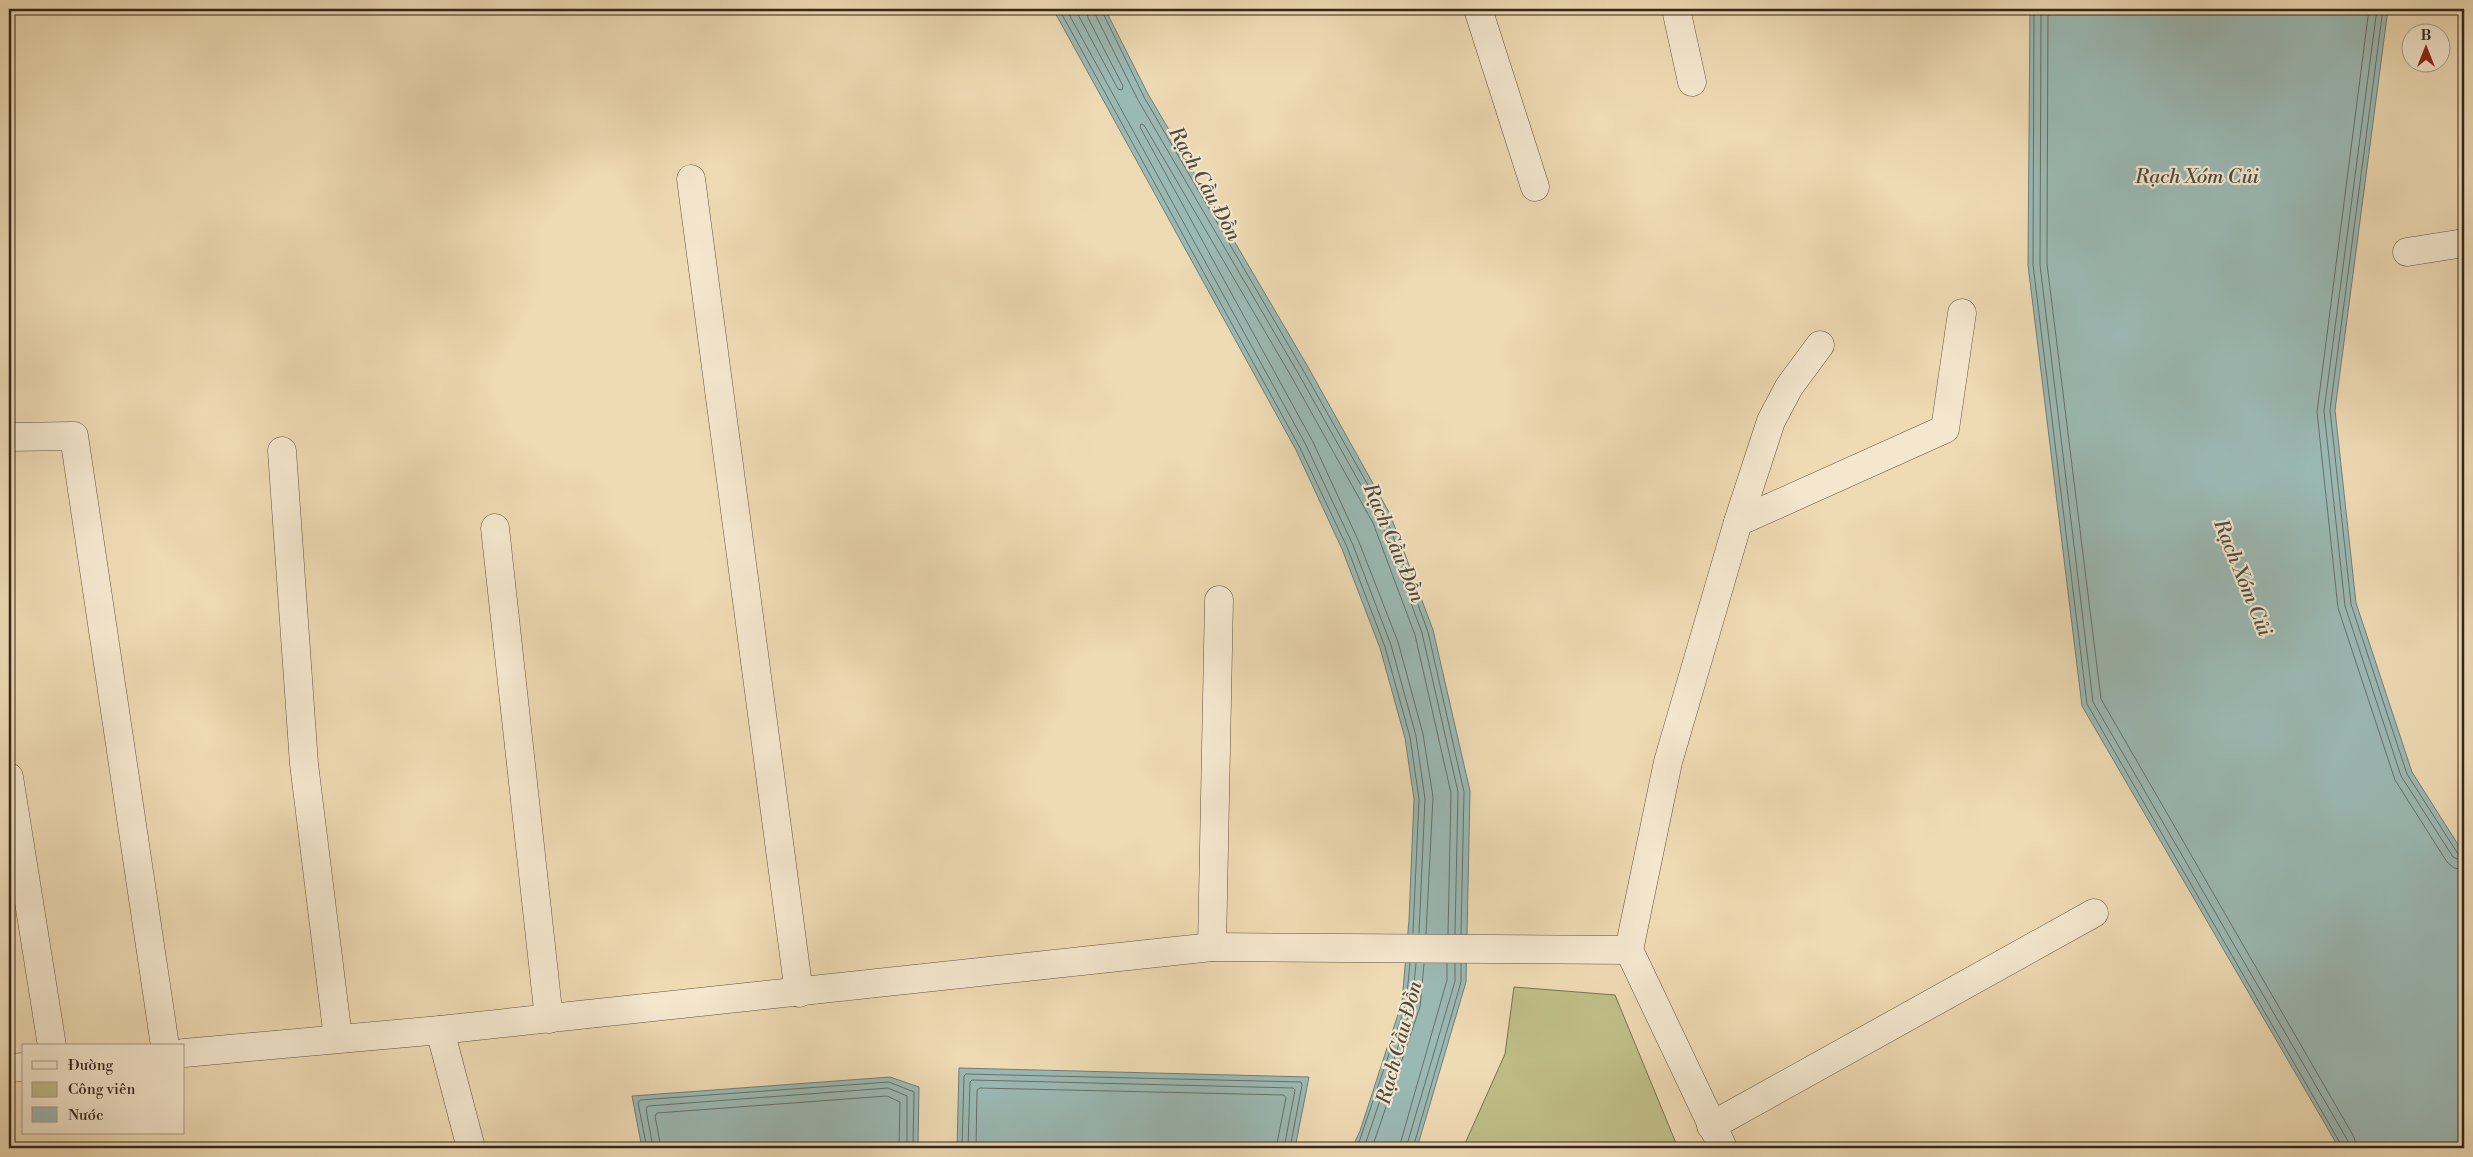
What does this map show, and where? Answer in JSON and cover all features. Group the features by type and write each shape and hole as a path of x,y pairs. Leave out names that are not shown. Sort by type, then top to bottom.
{"street":[{"path":"1478,9 1535,187"},
{"path":"1676,9 1692,82"},
{"path":"691,180 799,993"},
{"path":"2407,252 2464,243"},
{"path":"1738,522 1945,429 1962,313"},
{"path":"1820,344 1789,387 1771,421 1738,522 1668,762 1629,950 1717,1137 2094,913"},
{"path":"9,437 74,436 165,1044"},
{"path":"282,451 304,764 338,1038"},
{"path":"495,528 549,1019"},
{"path":"1212,946 1219,600"},
{"path":"9,777 52,1044"},
{"path":"185,1052 549,1019 799,993 1212,946 1566,951 1629,950"},
{"path":"440,1030 471,1148"},
{"path":"9,1068 22,1067"}],"green space":[{"path":"1514,987 1615,995 1678,1148 1463,1148 1505,1054"}],"water":[{"name":"Rạch Cầu Đồn","path":"1053,9 1105,9 1148,94 1308,367 1390,514 1433,630 1470,791 1466,982 1417,1148 1352,1148 1360,1131 1402,1002 1409,920 1414,799 1405,738 1380,648 1342,549 1296,450"},
{"name":"Rạch Xóm Củi","path":"2030,9 2388,9 2335,410 2356,603 2412,772 2464,854 2464,1148 2339,1148 2082,706 2028,265"},
{"path":"959,1068 1309,1077 1295,1148 957,1148"},
{"path":"890,1077 919,1087 918,1148 642,1148 632,1096"}]}
